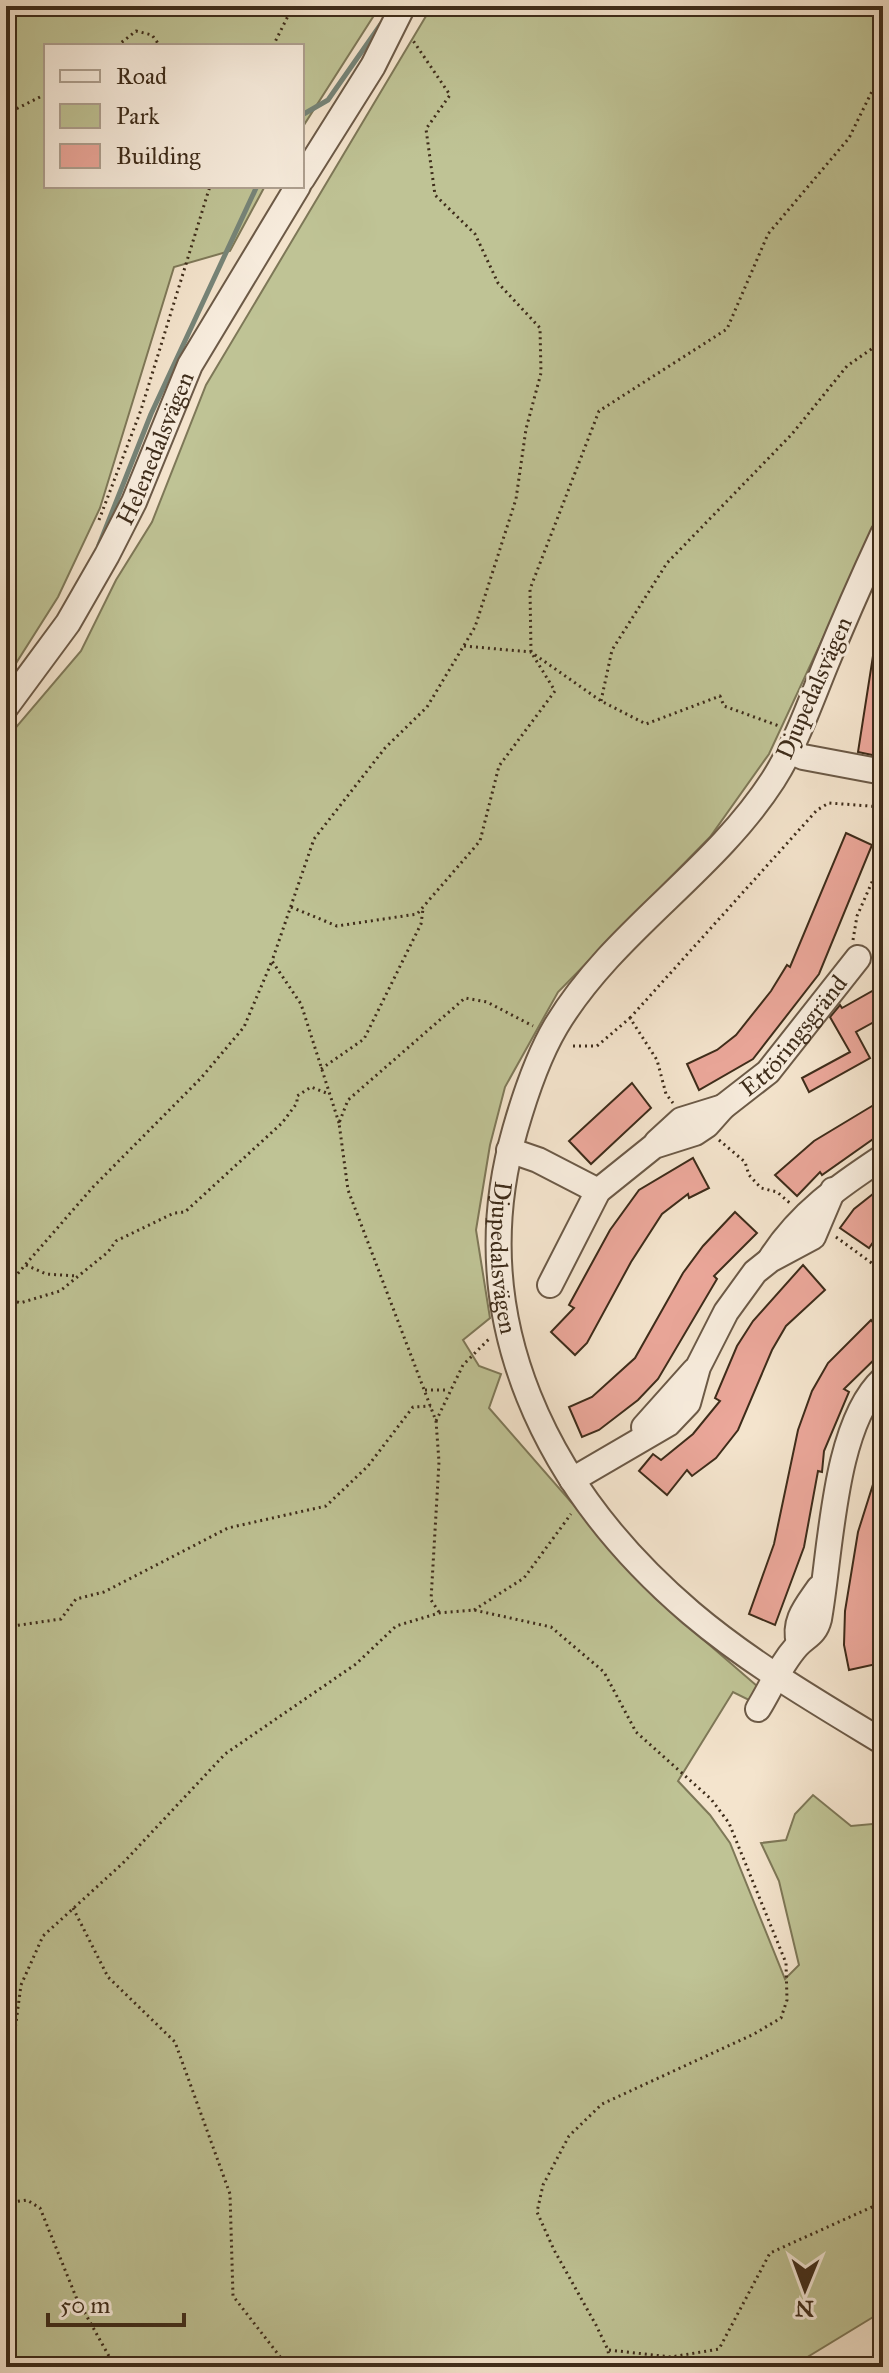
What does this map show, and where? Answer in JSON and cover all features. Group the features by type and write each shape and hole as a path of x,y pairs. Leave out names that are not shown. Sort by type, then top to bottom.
{"street":[{"path":"304,176 373,66 399,10"},
{"name":"Helenedalsvägen","path":"6,707 68,623 107,555 134,502 190,365 297,188"},
{"name":"Djupedalsvägen","path":"883,534 793,742 773,779 715,856 607,959 557,1024 539,1061 509,1150 502,1177 497,1243 507,1331 526,1394 586,1501 666,1590 720,1637 775,1676 883,1742"},
{"path":"793,742 803,757 883,772"},
{"name":"Ettöringsgränd","path":"598,1191 681,1120 723,1107 768,1072 858,958"},
{"path":"509,1150 538,1160 598,1191 550,1285"},
{"path":"572,1480 629,1444 698,1367 726,1312 755,1272 770,1260 789,1230 833,1190 883,1157"},
{"path":"758,1709 775,1676 799,1643 796,1630 803,1611 822,1584 848,1446 860,1408 883,1379"}],"path":[{"path":"274,44 293,6"},
{"path":"6,1287 93,1187 201,1078 244,1027 272,961 314,839 385,748 427,707 464,646 475,627 516,499 526,429 541,373 540,328 498,283 475,234 435,195 426,129 450,95 399,10"},
{"path":"120,44 136,31 152,35 159,44"},
{"path":"291,907 337,926 417,914 480,841 499,766 555,691 531,652 530,589 599,411 727,329 768,234 849,138 883,69"},
{"path":"6,114 44,95"},
{"path":"99,521 141,410 209,188"},
{"path":"601,701 612,650 667,563 782,445 847,366 883,341"},
{"path":"464,646 531,652 601,701 646,724 720,696 724,706 793,742"},
{"path":"630,1018 817,810 829,803 883,807"},
{"path":"858,958 854,928 883,857"},
{"path":"321,1069 364,1039 421,924 423,907"},
{"path":"272,961 301,1004 339,1123 348,1190 436,1421 439,1462 431,1600 439,1613"},
{"path":"339,1123 348,1100 465,998 487,1002 541,1029"},
{"path":"6,1297 20,1303 60,1291 108,1252 116,1241 174,1213 185,1212 210,1192 282,1123 297,1103 297,1096 311,1087 330,1095"},
{"path":"26,1265 46,1274 78,1276"},
{"path":"436,1421 448,1390 463,1365 492,1337 507,1331"},
{"path":"425,1390 448,1390"},
{"path":"6,1627 61,1619 76,1599 104,1592 228,1528 326,1506 368,1466 413,1407 431,1406"},
{"path":"474,1610 506,1586 524,1578 554,1534 586,1501"},
{"path":"6,2061 13,2045 21,1985 43,1936 123,1863 225,1754 356,1664 396,1626 439,1613 474,1610 551,1627 604,1672 636,1732 711,1799 729,1823 786,1963 787,2000 781,2018 754,2034 602,2104 569,2136 543,2185 537,2212 608,2350 610,2367"},
{"path":"73,1908 108,1977 175,2042 230,2194 233,2296 288,2367"},
{"path":"6,2203 27,2200 40,2208 76,2297 115,2367"},
{"path":"608,2350 671,2357 719,2349 770,2253 883,2202"}],"green space":[{"path":"6,6 380,6 304,125 304,44 44,44 44,188 264,188 230,251 174,267 100,508 58,597 6,679"},
{"path":"432,6 883,6 883,509 769,754 710,837 558,992 505,1087 490,1145 476,1230 490,1318 463,1340 479,1366 501,1374 489,1408 654,1597 764,1692 757,1704 733,1692 678,1781 710,1815 730,1843 785,1979 799,1965 779,1881 761,1843 786,1840 795,1814 813,1795 851,1826 883,1823 883,2311 791,2367 6,2367 6,739 81,651 116,580 152,522 206,385"}],"building":[{"path":"875,643 883,644 883,716 877,756 858,752"},
{"path":"846,833 872,845 819,974 753,1059 699,1090 687,1064 717,1050 736,1035 787,965 790,967"},
{"path":"883,985 883,1017 856,1032 870,1058 809,1092 802,1078 850,1052 830,1017 840,1005 842,1008"},
{"path":"632,1083 651,1108 591,1164 569,1141"},
{"path":"877,1103 883,1113 883,1132 822,1175 820,1172 797,1196 775,1175 814,1141"},
{"path":"693,1158 709,1188 689,1198 688,1194 662,1214 631,1262 587,1343 575,1355 551,1332 574,1308 569,1305 610,1230 639,1190"},
{"path":"883,1186 883,1228 869,1248 840,1228 854,1209"},
{"path":"735,1212 757,1233 714,1276 717,1279 658,1379 638,1400 599,1430 582,1437 569,1407 592,1397 635,1358 683,1273"},
{"path":"803,1265 825,1290 786,1326 772,1350 738,1430 716,1458 692,1476 687,1470 667,1495 639,1471 653,1454 661,1460 693,1434 720,1401 715,1398 737,1346 753,1321"},
{"path":"871,1320 883,1334 883,1351 844,1389 849,1392 824,1451 822,1472 818,1471 804,1547 775,1625 749,1614 774,1544 798,1430 812,1391 828,1363"},
{"path":"881,1459 883,1580 878,1647 881,1663 849,1670 844,1645 845,1611 858,1532"}],"waterway":[{"path":"304,114 328,100 381,24"},
{"path":"99,545 151,414 256,188"}]}
